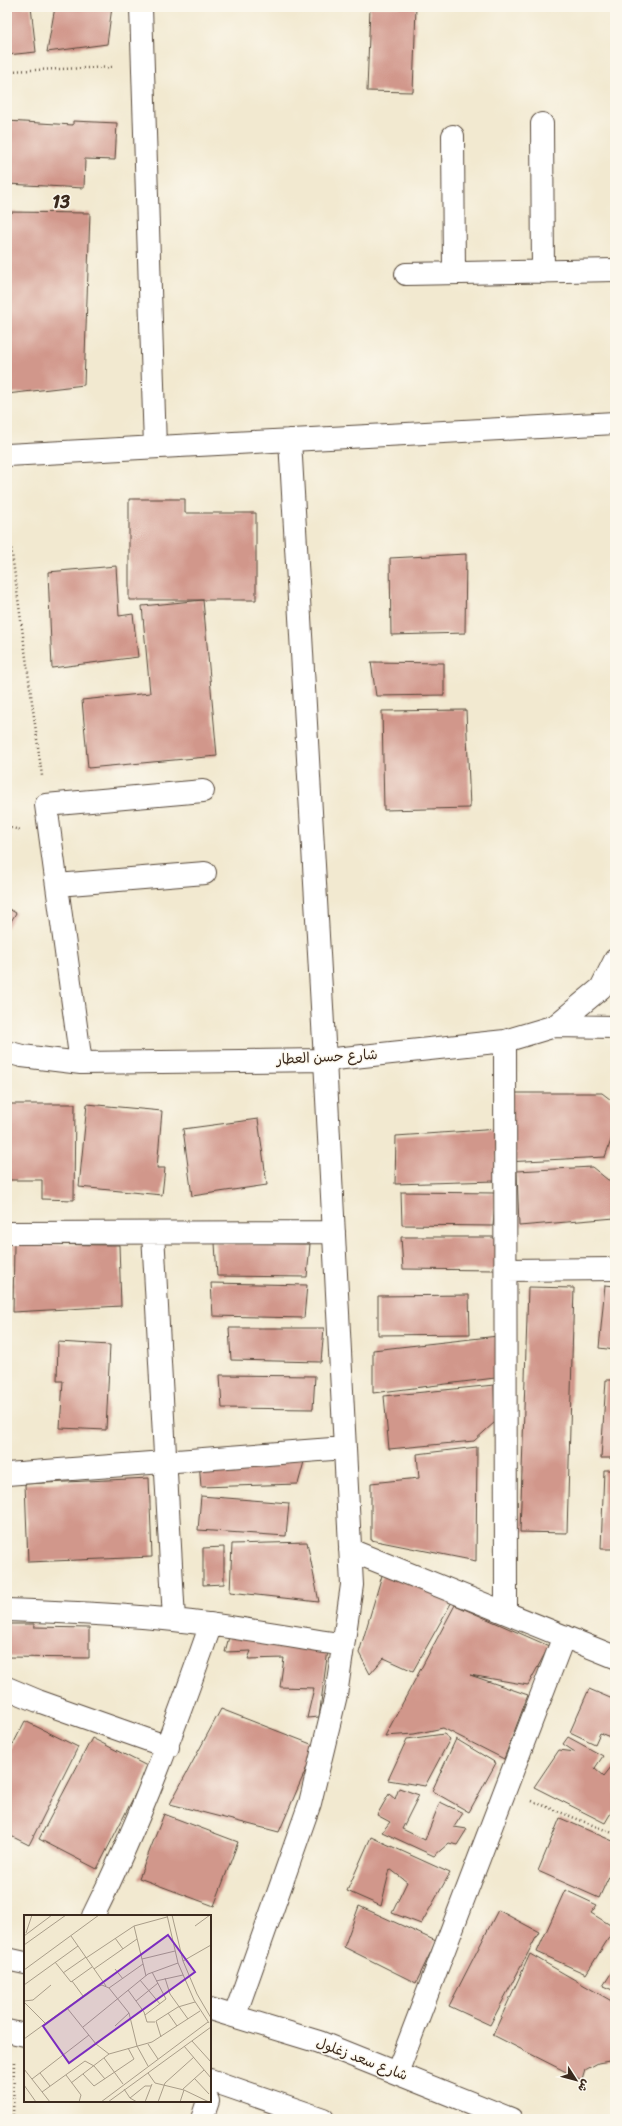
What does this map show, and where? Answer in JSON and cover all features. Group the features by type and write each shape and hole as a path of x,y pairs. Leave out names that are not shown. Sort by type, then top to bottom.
{"street":[{"path":"141,7 155,447"},
{"path":"542,124 543,272"},
{"path":"453,136 454,273"},
{"path":"406,274 615,270"},
{"path":"7,455 615,423"},
{"path":"235,2015 310,1803 336,1695 352,1585 325,1060 290,440"},
{"path":"81,1063 46,805 203,791"},
{"path":"57,885 205,873"},
{"name":"شارع حسن العطار","path":"7,1052 22,1056 81,1063 325,1060 505,1041 555,1026 601,988 615,960"},
{"path":"555,1026 615,1027"},
{"path":"505,1041 506,1612"},
{"path":"7,1232 334,1232"},
{"path":"153,1233 174,1620"},
{"path":"506,1270 615,1269"},
{"path":"7,1474 345,1448"},
{"path":"350,1550 615,1657"},
{"path":"7,1610 77,1612 174,1620 211,1624 343,1645"},
{"path":"93,1915 124,1852 168,1747 211,1624"},
{"path":"397,2073 564,1636"},
{"path":"7,1688 38,1701 168,1747"},
{"path":"7,1959 24,1963"},
{"name":"شارع سعد زغلول","path":"211,2009 235,2015 319,2042 397,2073 500,2117"},
{"path":"211,2089 323,2119"},
{"path":"202,2119 207,2102"}],"path":[{"path":"7,71 143,66"},
{"path":"7,517 46,805"},
{"path":"505,1790 615,1834"},
{"path":"13,2119 16,2033"}],"building":[{"path":"7,7 31,7 36,52 7,55"},
{"path":"55,7 112,7 107,44 47,52"},
{"path":"370,7 416,7 413,92 367,91"},
{"path":"7,121 73,125 73,121 117,123 115,160 85,159 84,188 7,184"},
{"path":"7,212 90,213 84,385 7,394"},
{"path":"129,499 185,499 185,513 256,513 256,600 129,600"},
{"path":"466,554 465,633 391,635 390,558"},
{"path":"116,566 119,616 133,614 138,657 52,668 48,572"},
{"path":"203,600 217,756 88,768 82,700 150,693 142,606"},
{"path":"371,662 444,663 444,695 376,696"},
{"path":"466,710 470,808 384,810 382,711"},
{"path":"7,908 16,913 7,928"},
{"path":"512,1093 602,1093 615,1103 615,1129 605,1157 505,1162"},
{"path":"8,1104 75,1104 74,1200 42,1199 42,1180 7,1180"},
{"path":"87,1104 162,1111 157,1168 165,1168 162,1195 79,1187"},
{"path":"258,1119 267,1185 192,1196 183,1129"},
{"path":"499,1129 495,1181 395,1184 396,1136"},
{"path":"592,1167 608,1180 615,1180 615,1218 519,1226 517,1171"},
{"path":"401,1192 496,1193 493,1226 402,1225"},
{"path":"401,1237 496,1237 496,1270 403,1269"},
{"path":"215,1243 310,1244 307,1277 217,1276"},
{"path":"14,1244 119,1245 121,1306 13,1312"},
{"path":"211,1283 307,1285 304,1318 213,1316"},
{"path":"605,1285 615,1286 615,1350 599,1348"},
{"path":"528,1287 574,1288 567,1533 520,1532"},
{"path":"469,1295 470,1334 378,1335 378,1296"},
{"path":"229,1328 324,1328 321,1362 231,1360"},
{"path":"498,1336 495,1378 373,1393 373,1350"},
{"path":"58,1342 110,1345 106,1430 60,1428 63,1381 57,1381"},
{"path":"220,1375 315,1376 313,1409 222,1408"},
{"path":"606,1380 615,1380 615,1458 601,1458"},
{"path":"494,1385 495,1422 474,1441 389,1449 384,1396"},
{"path":"477,1447 476,1561 371,1540 371,1483 419,1478 417,1454"},
{"path":"305,1458 298,1484 201,1487 199,1460"},
{"path":"604,1470 615,1470 615,1549 601,1549"},
{"path":"149,1478 152,1557 28,1562 25,1484"},
{"path":"201,1496 289,1503 286,1536 198,1530"},
{"path":"307,1542 319,1602 230,1592 232,1544"},
{"path":"224,1547 224,1584 203,1585 203,1548"},
{"path":"383,1572 454,1598 413,1671 384,1658 370,1674 359,1653"},
{"path":"455,1605 549,1646 528,1685 470,1675 528,1695 504,1759 443,1728 414,1734 385,1736"},
{"path":"7,1624 34,1624 34,1627 89,1628 89,1658 7,1657"},
{"path":"230,1633 328,1650 319,1717 307,1718 314,1688 280,1687 284,1658 248,1659 251,1651 225,1652"},
{"path":"589,1689 615,1700 615,1739 600,1733 595,1744 570,1732"},
{"path":"221,1709 316,1746 279,1832 170,1804"},
{"path":"25,1721 78,1747 29,1845 7,1834 7,1756"},
{"path":"444,1734 450,1739 425,1786 388,1780 407,1739"},
{"path":"568,1737 603,1756 595,1768 604,1776 615,1762 615,1814 612,1811 605,1823 534,1787 559,1750 575,1752 563,1744"},
{"path":"92,1738 149,1767 97,1869 39,1839"},
{"path":"456,1739 496,1763 469,1812 432,1791"},
{"path":"399,1788 419,1795 402,1829 425,1840 440,1802 463,1813 454,1827 467,1829 457,1845 449,1843 434,1856 382,1832 390,1822 377,1815 389,1794 395,1799"},
{"path":"164,1814 238,1842 214,1906 139,1878"},
{"path":"560,1818 615,1842 615,1863 599,1898 538,1871"},
{"path":"371,1837 450,1873 421,1924 392,1913 407,1882 390,1869 381,1906 347,1891"},
{"path":"565,1890 597,1905 591,1913 615,1928 586,1974 537,1952"},
{"path":"359,1906 436,1941 416,1983 344,1947"},
{"path":"498,1910 539,1932 490,2025 449,2006"},
{"path":"530,1954 615,2003 615,2060 598,2063 585,2070 582,2080 493,2035"},
{"path":"615,1967 615,1991 603,1986"}],"district":[{"name":"13","path":"61,202"}]}
